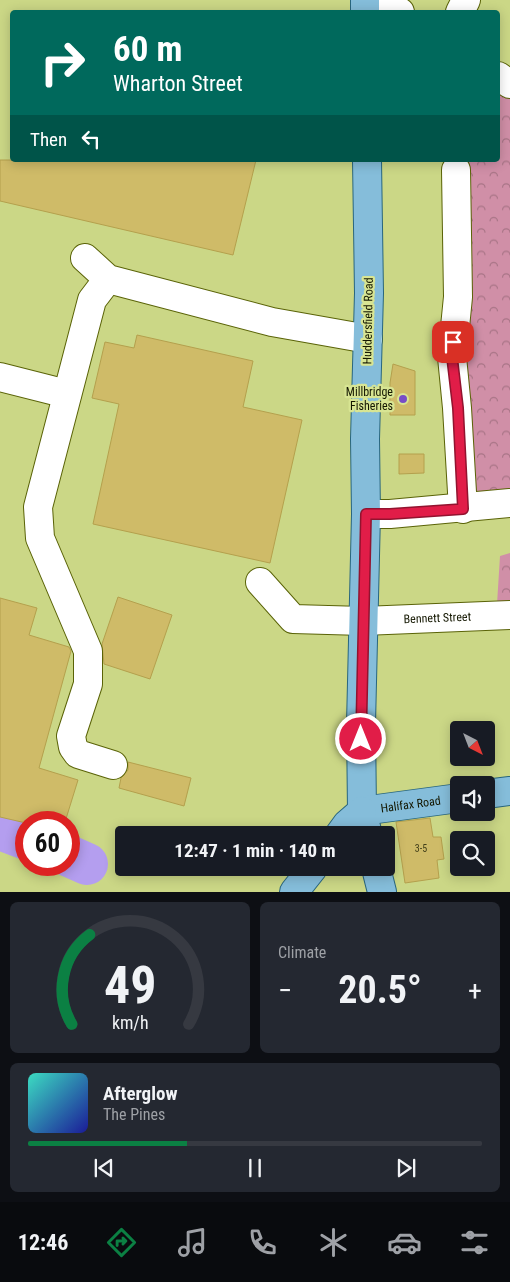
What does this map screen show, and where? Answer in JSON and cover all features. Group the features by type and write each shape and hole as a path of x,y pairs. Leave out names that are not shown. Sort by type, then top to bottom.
{"main road":[{"name":"Huddersfield Road","path":"365,823 360,724 366,514 365,439 369,294 367,162"},
{"path":"495,793 510,791"},
{"name":"Halifax Road","path":"365,823 450,800"},
{"path":"294,892 307,876"},
{"path":"378,876 382,892"}],"street":[{"path":"381,0 397,10"},
{"path":"456,170 458,297 452,357 458,408 463,509"},
{"path":"86,258 108,279 272,322 368,339"},
{"path":"108,279 92,300 38,507 40,538 88,651 88,684 71,736 73,747 78,754 113,765"},
{"path":"0,377 67,394"},
{"path":"366,514 463,509 510,503"},
{"name":"Bennett Street","path":"260,582 293,618 363,621 510,616"}],"green space":[{"path":"500,84 510,91 510,500 466,505 456,162 500,162"},
{"path":"510,553 510,605 497,604 500,556"}],"building":[{"path":"0,160 10,160 10,162 256,162 233,255 0,201"},
{"path":"137,335 253,361 243,407 302,420 270,563 93,524 119,404 92,398 105,342 134,348"},
{"name":"Millbridge Fisheries","path":"393,364 415,371 415,415 390,415 390,383"},
{"path":"399,454 424,454 424,473 399,474"},
{"path":"118,597 172,615 150,679 104,664 102,644"},
{"path":"0,598 37,608 29,635 69,647 71,651 39,768 78,780 68,811 15,811 15,820 0,817"},
{"path":"128,762 191,778 184,806 119,788 121,778 128,770"},
{"path":"430,818 433,837 441,837 444,859 437,860 439,878 405,883 396,822"}],"waterway":[{"path":"0,829 15,835"},
{"path":"80,861 87,864"}],"place":[{"name":"Millbridge Fisheries","path":"403,399"}],"route":[{"path":"361,739 366,514 463,509 458,408 452,357 453,342"}]}
